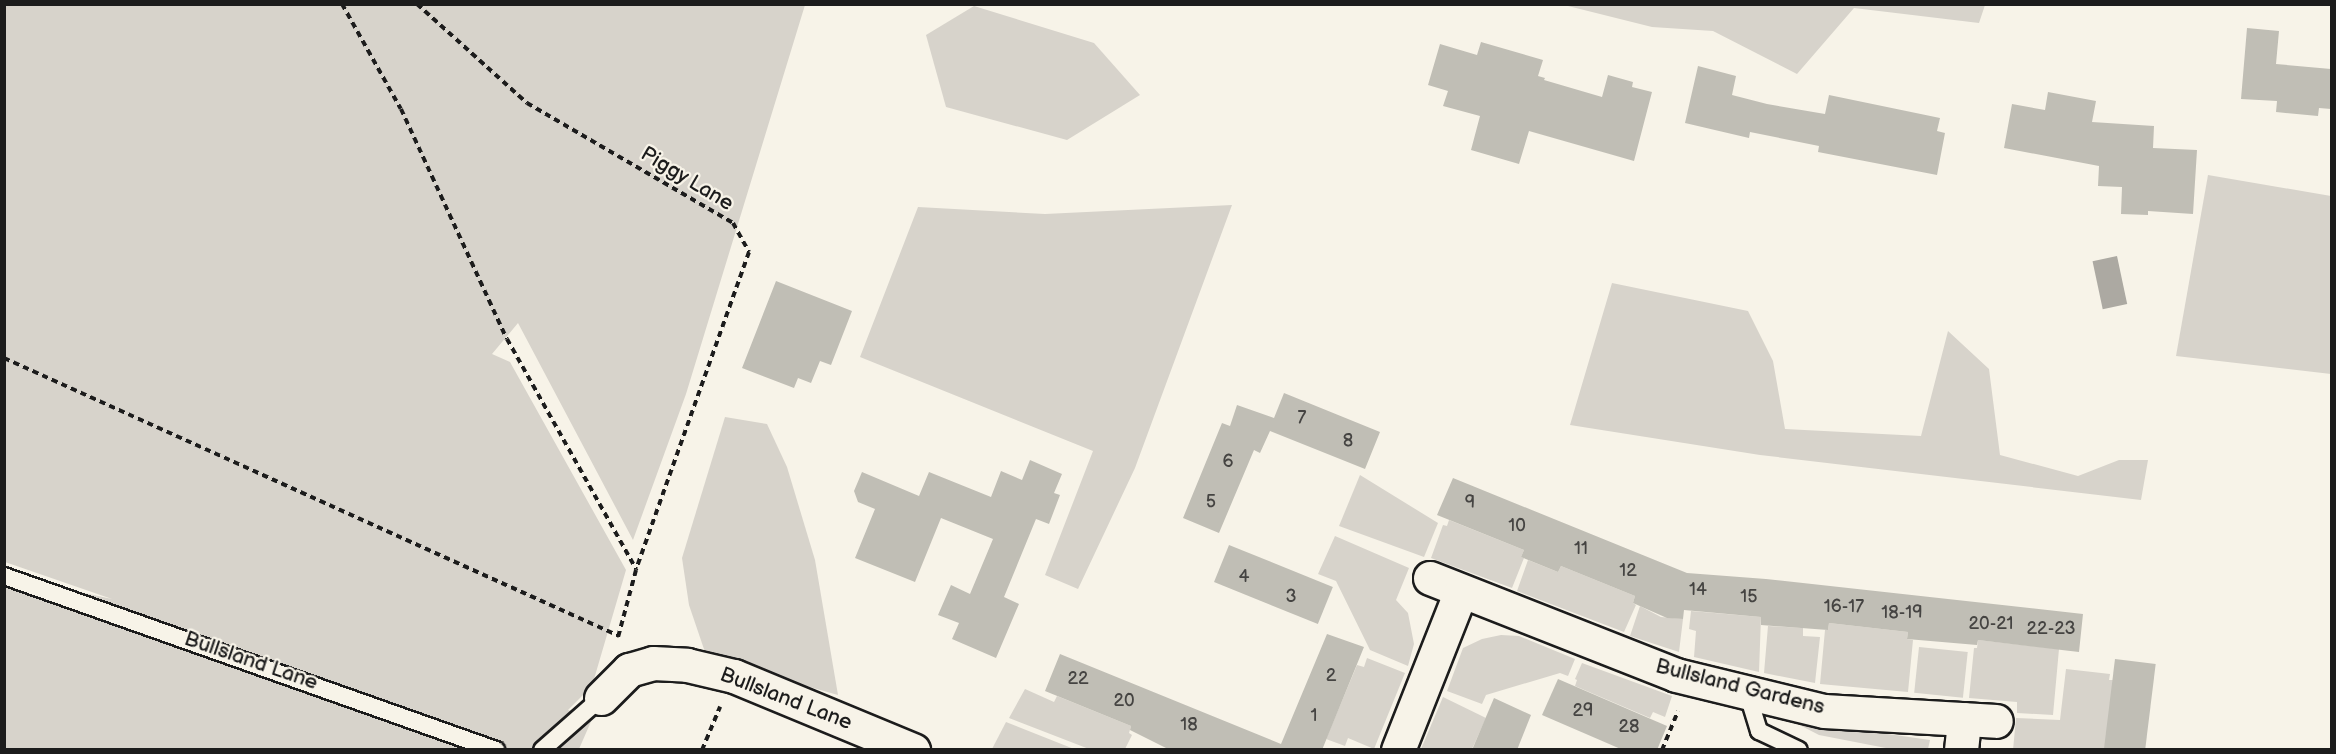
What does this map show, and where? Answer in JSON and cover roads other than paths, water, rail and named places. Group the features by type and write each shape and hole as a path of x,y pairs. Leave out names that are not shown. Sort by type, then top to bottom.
{"street":[{"name":"Bullsland Gardens","path":"1430,578 1691,678 1824,711 1962,734 1996,721"},
{"path":"1398,750 1461,591"},
{"name":"Bullsland Lane","path":"601,698 629,670 653,663 687,665 734,676 913,750"}],"lane":[{"name":"Bullsland Lane","path":"4,576 289,674 496,750"},
{"path":"1747,692 1759,731 1799,750"},
{"name":"Bullsland Lane","path":"542,750 601,698"}]}
